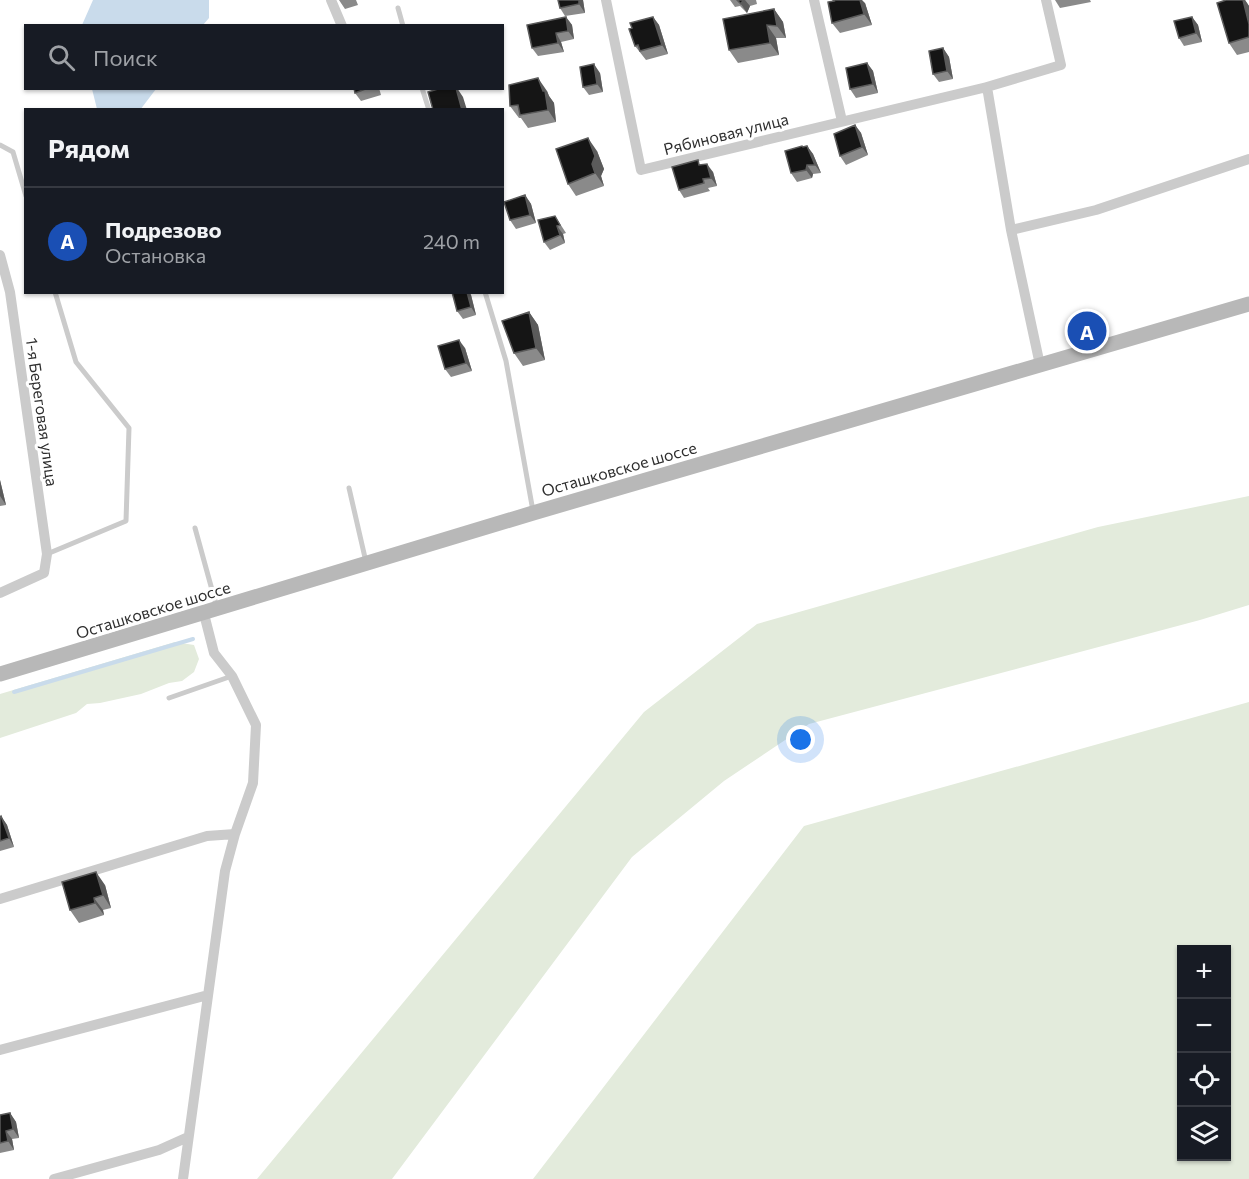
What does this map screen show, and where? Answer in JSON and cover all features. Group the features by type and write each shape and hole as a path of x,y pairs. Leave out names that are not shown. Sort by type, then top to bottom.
{"main road":[{"name":"Осташковское шоссе","path":"0,674 533,513 1249,304"}],"street":[{"path":"331,0 341,24"},
{"name":"Рябиновая улица","path":"606,0 640,170 987,87 1061,65 1046,0"},
{"path":"814,0 842,121"},
{"path":"987,87 1011,230 1040,365"},
{"path":"1011,230 1096,210 1249,159"},
{"name":"1-я Береговая улица","path":"0,255 10,292 47,554 44,573 0,593"},
{"path":"183,1179 225,871 253,783 256,725 232,676 214,654 211,612"},
{"path":"0,899 207,836 235,834"},
{"path":"0,1050 208,995"},
{"path":"54,1179 159,1150 188,1137"}],"lane":[{"path":"398,8 402,24"},
{"path":"423,90 428,108"},
{"path":"0,146 13,152 24,189"},
{"path":"47,554 126,521 129,428 76,362 56,294"},
{"path":"486,294 506,361 533,513"},
{"path":"349,488 367,564"},
{"path":"195,528 211,612"},
{"path":"169,698 232,676"}],"green space":[{"path":"1249,496 1249,605 809,724 724,781 632,857 392,1179 257,1179 644,712 757,624 1098,527"},
{"path":"175,642 194,645 199,659 194,672 182,681 169,683 141,694 87,704 76,713 0,738 0,694"},
{"path":"1249,702 1249,1179 533,1179 804,826"}],"water":[{"path":"93,0 209,0 209,18 204,24 82,24"},
{"path":"92,90 155,90 142,108 97,108"}],"building":[{"path":"558,0 579,0 579,4 560,8"},
{"path":"860,0 864,14 832,23 828,2"},
{"path":"1226,0 1243,0 1249,24 1249,37 1229,43 1217,3"},
{"path":"774,9 777,26 767,25 770,43 729,50 723,19"},
{"path":"566,17 568,31 556,33 558,43 532,48 527,25"},
{"path":"653,17 662,45 640,51 638,45 635,46 629,29 632,28 630,23"},
{"path":"1192,17 1196,33 1179,38 1174,21"},
{"path":"943,48 947,71 933,74 929,51"},
{"path":"867,63 873,84 850,89 846,68"},
{"path":"594,64 597,84 583,87 580,67"},
{"path":"538,78 545,91 548,110 520,115 518,105 510,106 509,85"},
{"path":"457,90 461,108 432,108 428,92"},
{"path":"855,125 862,147 840,156 834,134"},
{"path":"588,138 595,156 592,164 595,173 568,184 556,149"},
{"path":"807,146 815,165 807,165 806,170 791,173 785,151"},
{"path":"698,160 699,165 707,164 711,178 703,179 704,183 679,190 672,167"},
{"path":"525,195 530,215 510,220 504,202"},
{"path":"555,216 560,225 557,226 560,235 544,242 538,220"},
{"path":"453,294 468,294 471,307 457,311"},
{"path":"529,312 536,348 514,353 502,321"},
{"path":"459,340 466,363 445,369 438,346"},
{"path":"0,817 9,838 0,841"},
{"path":"96,872 103,895 94,898 95,903 70,910 62,882"},
{"path":"10,1113 13,1129 6,1131 8,1141 0,1143 0,1115"}],"waterway":[{"path":"14,692 193,639"}],"place":[{"name":"Подрезово","path":"1087,331"}]}
